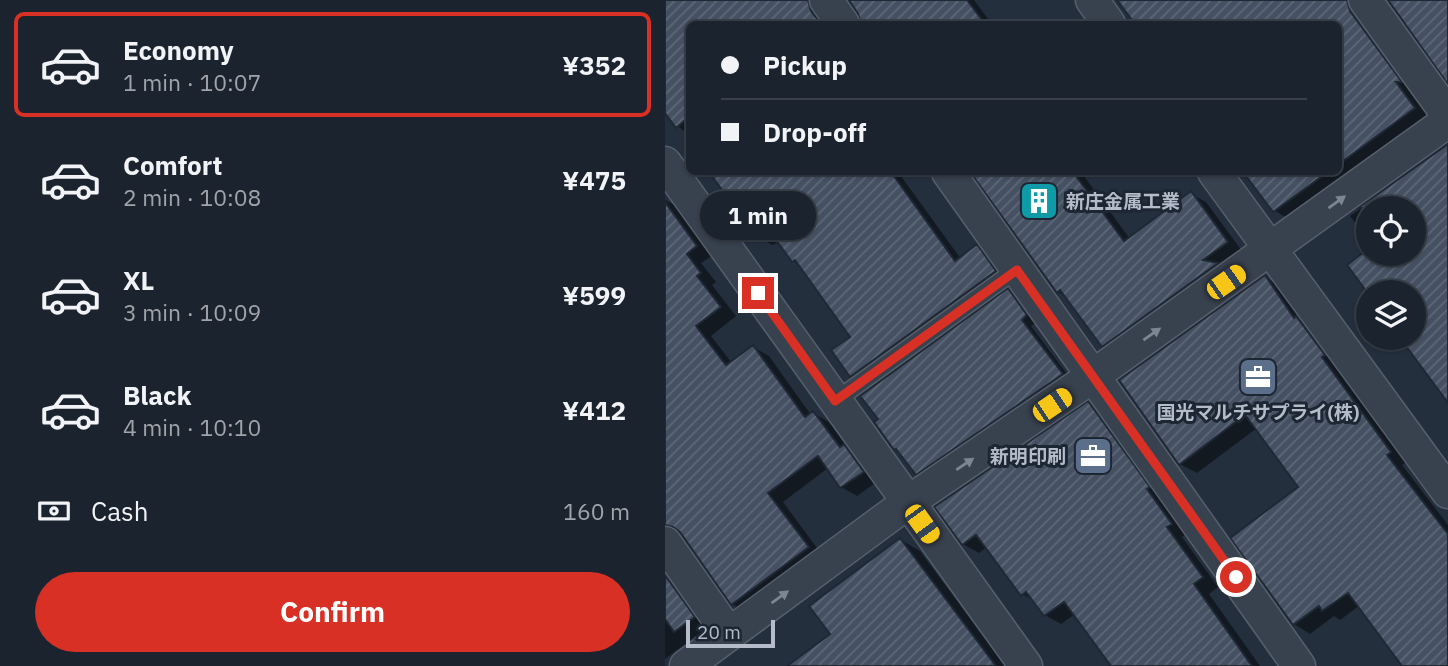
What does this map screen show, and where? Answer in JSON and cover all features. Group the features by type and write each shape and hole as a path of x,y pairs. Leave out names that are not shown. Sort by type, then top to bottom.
{"street":[{"path":"826,0 841,21"},
{"path":"1091,0 1107,21"},
{"path":"1365,0 1448,115"},
{"path":"686,666 907,503 1093,376 1448,121"},
{"path":"665,163 1026,666"},
{"path":"950,175 1299,666"},
{"path":"1217,175 1448,492"},
{"path":"665,543 729,634"}],"lane":[{"path":"835,401 1017,270"}],"building":[{"path":"665,0 808,0 811,11 819,21 686,21 686,120 676,128 665,113"},
{"path":"849,0 967,0 983,21 860,21"},
{"path":"1117,0 1347,0 1350,11 1402,82 1396,82 1415,108 1342,162 1342,21 1133,21"},
{"path":"1388,0 1448,0 1448,83 1447,83"},
{"path":"1448,144 1448,403 1409,350 1426,350 1426,280 1358,280 1347,265 1356,258 1356,266 1426,266 1426,196 1375,196"},
{"path":"711,175 893,175 955,261 977,244 996,271 850,377 831,350 850,337 795,260 792,262 768,229 757,238"},
{"path":"972,175 1075,175 1124,241 1191,191 1228,242 1203,260 1218,263 1102,347 1060,290 1057,293"},
{"path":"1245,175 1324,175 1273,212"},
{"path":"665,202 697,246 687,254 701,273 697,276 721,307 696,326 726,365 753,345 805,417 813,411 840,447 844,444 864,472 840,488 818,456 768,493 809,547 731,605 680,532 665,525"},
{"path":"1265,275 1294,318 1296,316 1325,355 1322,357 1391,452 1387,455 1448,534 1448,666 1402,666 1348,593 1322,611 1319,606 1293,625 1230,538 1298,487 1245,415 1179,465 1119,380"},
{"path":"1008,288 1027,315 1022,320 1063,374 916,475 874,422 878,419 860,396"},
{"path":"1088,401 1150,487 1147,489 1172,524 1167,527 1203,577 1194,584 1252,666 1111,666 1064,602 1044,616 1026,592 1021,596 976,535 962,545 934,507"},
{"path":"900,538 996,666 787,666 830,634 809,606"},
{"path":"665,575 695,617 674,632 665,619"}],"place":[{"name":"新庄金属工業","path":"1039,201"},
{"name":"国光マルチサプライ(株)","path":"1258,377"},
{"name":"新明印刷","path":"1093,456"}],"route":[{"path":"758,293 835,401 1017,270 1236,577"}]}
